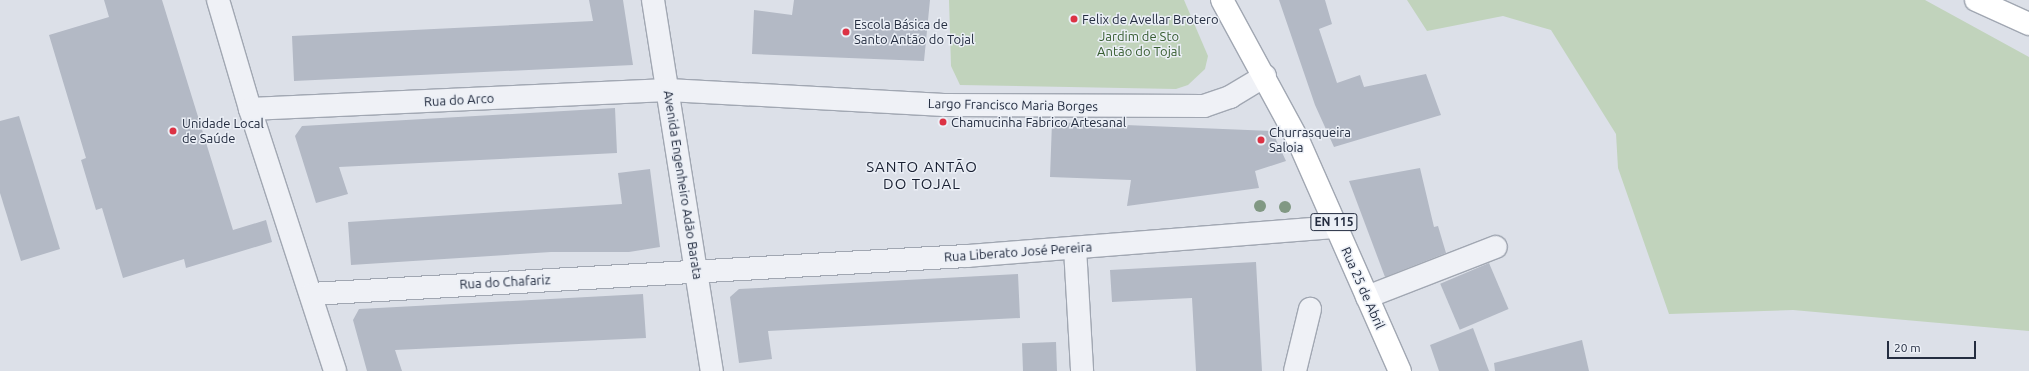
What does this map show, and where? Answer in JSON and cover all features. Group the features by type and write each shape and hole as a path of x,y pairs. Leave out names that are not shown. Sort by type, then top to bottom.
{"main road":[{"name":"EN 115","path":"1222,0 1265,76"},
{"path":"1976,0 2029,24"},
{"name":"Rua 25 de Abril","path":"1265,76 1336,227 1400,371"}],"street":[{"path":"218,0 250,109 335,371"},
{"name":"Avenida Engenheiro Adão Barata","path":"653,0 698,270 712,371"},
{"name":"Largo Francisco Maria Borges","path":"668,90 944,105 1204,106 1230,97 1265,76"},
{"name":"Rua do Arco","path":"250,109 668,90"},
{"name":"Rua Liberato José Pereira","path":"698,270 1075,248 1336,227"},
{"path":"1367,297 1496,247"},
{"path":"1075,248 1082,371"},
{"name":"Rua do Chafariz","path":"311,294 698,270"},
{"path":"1295,371 1310,309"}],"green space":[{"name":"Jardim de Sto Antão do Tojal","path":"949,0 1184,0 1208,56 1205,69 1188,85 1176,89 960,85 951,66"},
{"path":"1407,0 1925,0 2029,57 2029,331 1793,310 1669,314 1618,168 1616,134 1551,30 1503,16 1427,31"}],"building":[{"name":"Unidade Local de Saúde","path":"104,0 162,0 233,230 266,220 272,242 186,268 184,259 123,278 102,208 96,210 81,160 86,158 49,35 109,17"},
{"path":"589,0 623,0 633,65 294,81 292,36 593,21"},
{"name":"Escola Básica de Santo Antão do Tojal","path":"794,0 930,0 924,61 752,54 754,10 792,15"},
{"path":"1279,0 1325,0 1332,24 1319,29 1337,83 1360,75 1364,87 1426,74 1441,115 1334,147 1315,105"},
{"path":"615,108 617,153 339,167 348,194 316,203 295,136 302,126"},
{"path":"19,116 60,249 21,261 0,193 0,121"},
{"path":"1052,122 1272,131 1286,161 1255,171 1259,188 1127,206 1131,180 1050,177"},
{"path":"1420,168 1434,227 1438,226 1446,253 1385,277 1349,181"},
{"path":"650,169 660,247 629,252 551,252 351,265 348,222 622,204 618,173"},
{"path":"1256,262 1262,371 1196,371 1192,298 1112,302 1110,270"},
{"path":"1489,263 1509,309 1460,330 1440,284"},
{"path":"1018,274 1020,318 768,331 772,359 739,363 730,297 739,289"},
{"path":"643,294 646,338 395,350 402,371 367,371 353,320 359,309"},
{"path":"1473,328 1489,371 1439,371 1430,345"},
{"path":"1582,340 1589,371 1495,371 1494,363"},
{"path":"1056,342 1057,371 1023,371 1022,343"}],"place":[{"name":"Felix de Avellar Brotero","path":"1074,19"},
{"name":"Escola Básica de Santo Antão do Tojal","path":"846,32"},
{"name":"Chamucinha Fabrico Artesanal","path":"943,122"},
{"name":"Unidade Local de Saúde","path":"173,131"},
{"name":"Churrasqueira Saloia","path":"1261,140"}],"district":[{"name":"SANTO ANTÃO DO TOJAL","path":"922,174"}]}
